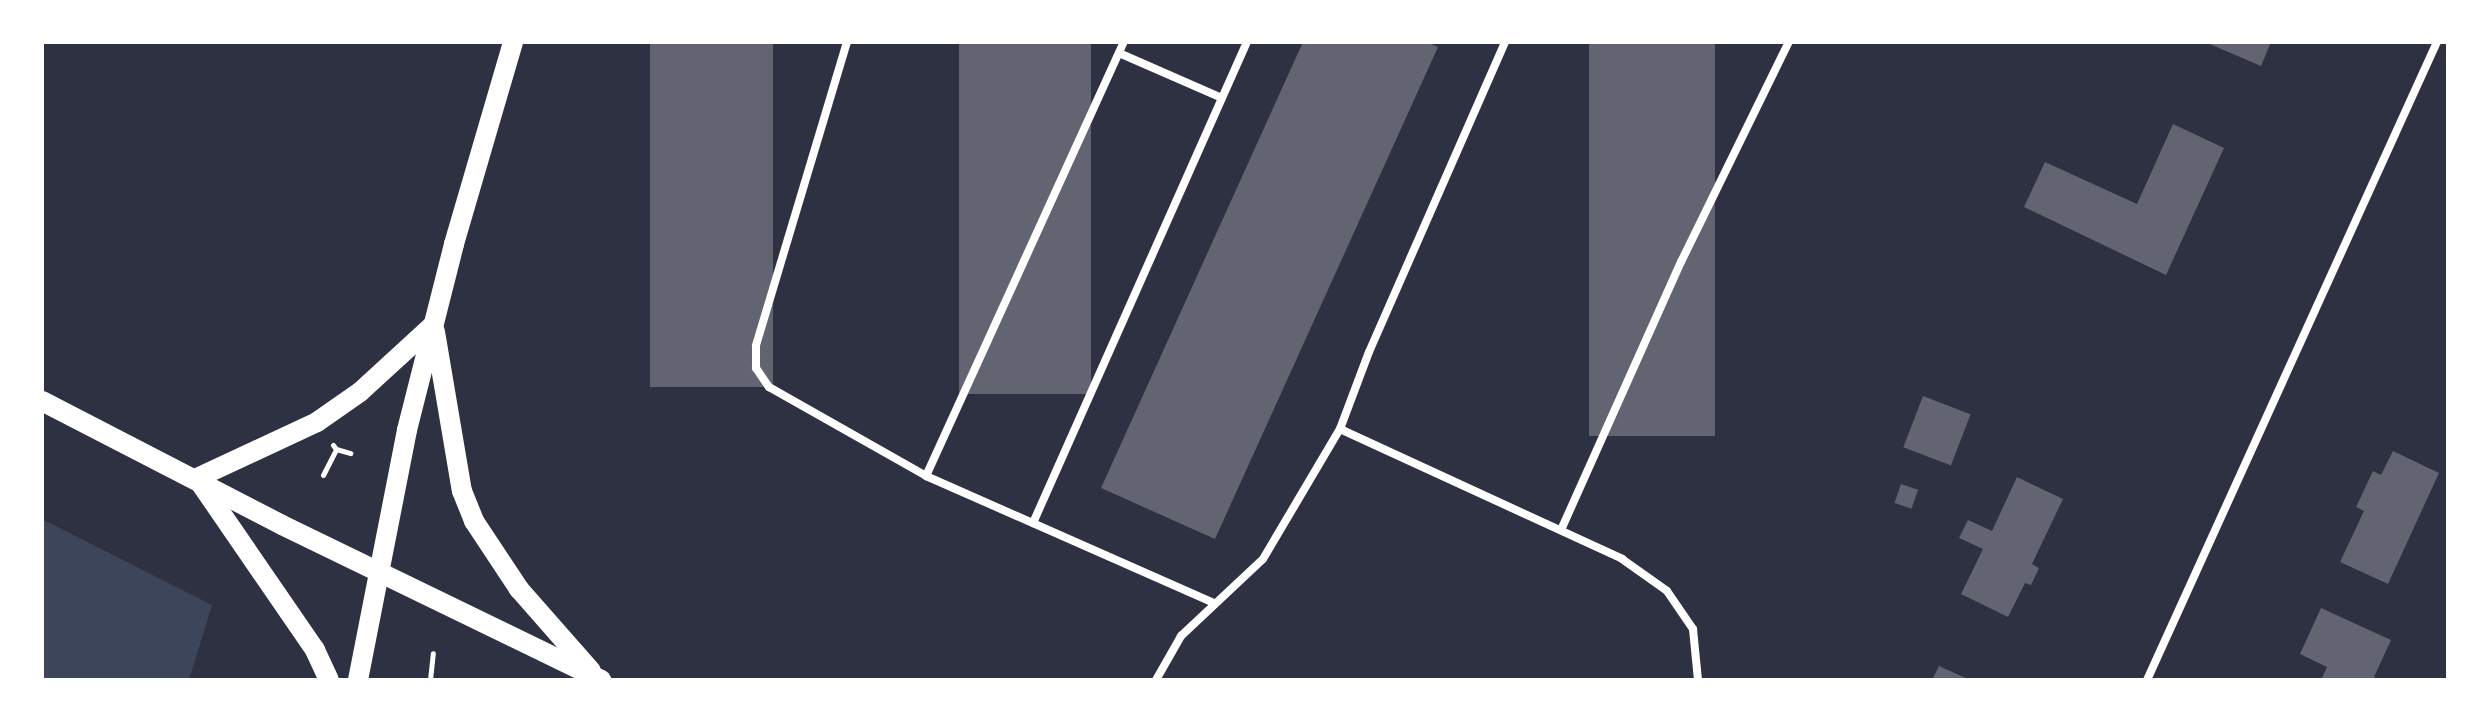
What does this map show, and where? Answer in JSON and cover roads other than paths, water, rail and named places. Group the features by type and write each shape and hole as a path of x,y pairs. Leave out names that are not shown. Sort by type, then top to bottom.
{"main road":[{"path":"358,680 407,430 513,42"},
{"path":"197,478 317,422 360,392 434,324"},
{"path":"434,324 462,491 474,521 519,589 600,679"},
{"path":"42,401 197,478 282,525 600,679"},
{"path":"197,478 315,650 329,680"},
{"path":"575,680 600,679"}],"street":[{"path":"847,42 756,346 756,368 769,387 926,476 1214,603"},
{"path":"926,476 1124,42"},
{"path":"1033,523 1247,42"},
{"path":"1156,680 1181,636 1263,559 1340,429 1369,352 1505,42"},
{"path":"1561,530 1681,262 1789,42"},
{"path":"2147,680 2437,42"},
{"path":"1119,53 1222,98"},
{"path":"1340,429 1622,559 1667,591 1693,629 1698,680"}]}
